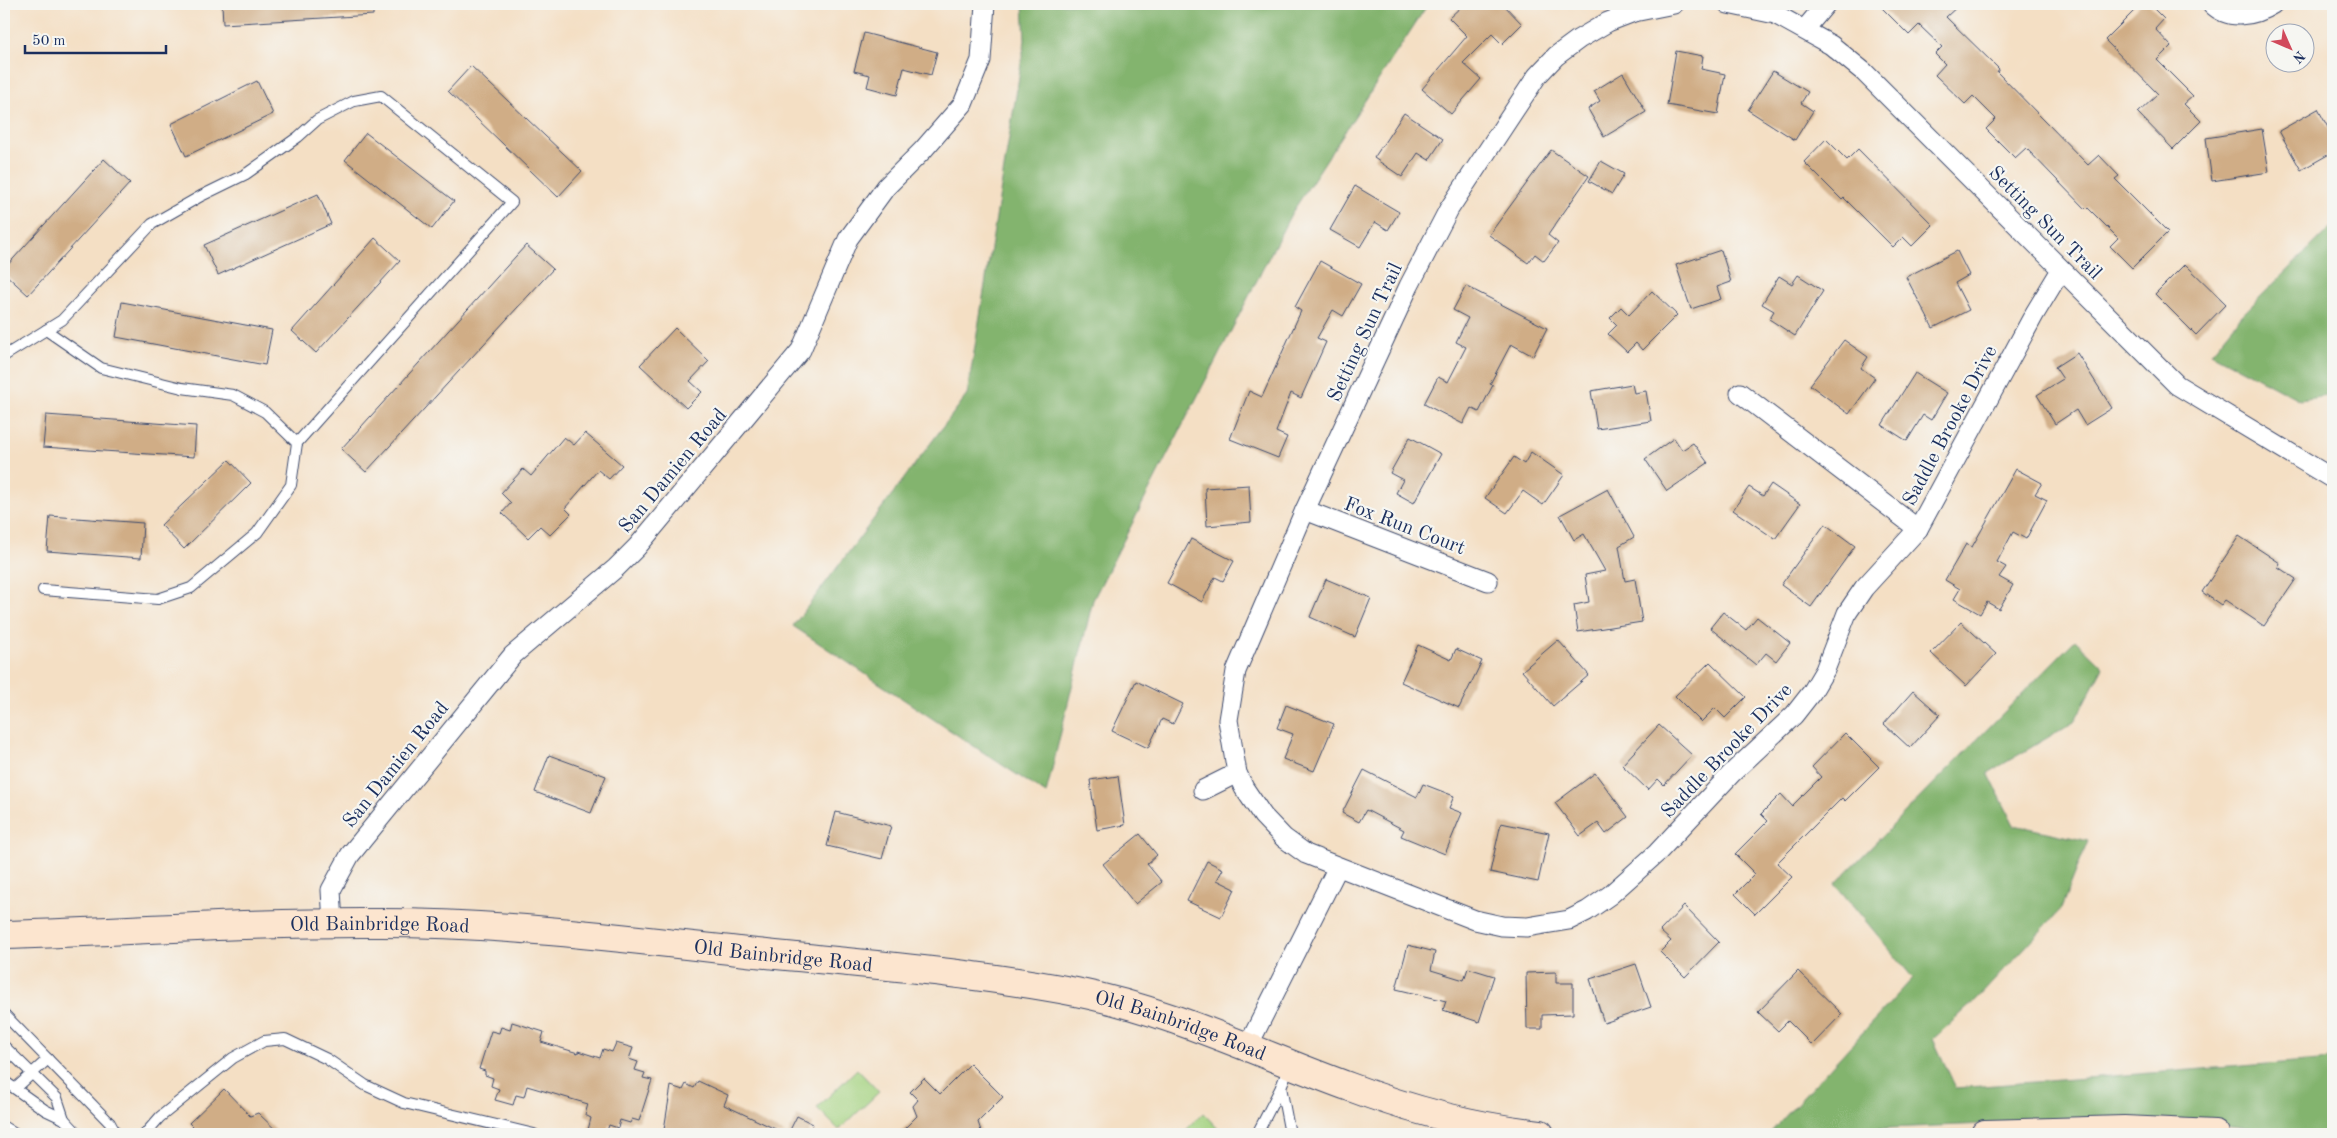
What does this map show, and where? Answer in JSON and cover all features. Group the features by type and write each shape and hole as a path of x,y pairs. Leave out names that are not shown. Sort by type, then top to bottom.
{"main road":[{"name":"Old Bainbridge Road","path":"4,935 333,923 495,927 582,934 1029,984 1133,1006 1211,1031 1248,1046 1286,1075 1349,1087 1406,1106 1462,1121 1540,1134"},
{"path":"1985,1134 2124,1130 2216,1134"}],"street":[{"name":"San Damien Road","path":"333,923 331,890 350,855 513,655 616,568 637,547 802,350 848,239 886,187 923,150 963,104 981,60 985,4"},
{"name":"Setting Sun Trail","path":"1338,867 1306,854 1284,838 1263,816 1237,773 1228,720 1236,671 1305,510 1409,286 1449,210 1537,76 1556,56 1579,38 1608,22 1634,12 1674,4"},
{"name":"Setting Sun Trail","path":"1728,4 1775,14 1831,45 1864,72 2176,384 2333,479"},
{"path":"1805,29 1826,4"},
{"path":"2212,4 2217,10 2243,15 2261,11 2273,4"},
{"name":"Saddle Brooke Drive","path":"1338,867 1475,920 1502,926 1527,927 1549,925 1569,920 1587,911 1610,895 1657,853 1732,773 1794,715 1812,692 1825,670 1847,613 1864,588 1918,529 2035,313 2061,270"},
{"path":"1740,393 1918,529"},
{"name":"Fox Run Court","path":"1305,510 1488,582"},
{"path":"1203,790 1237,773"},
{"path":"1248,1046 1338,867"}],"lane":[{"path":"4,356 62,320 152,224 201,196 246,174 298,138 317,120 354,101 381,96 512,202 297,443 291,485 257,533 191,588 158,599 43,590"},
{"path":"46,330 100,368 182,388 233,395 265,412 297,443"},
{"path":"4,1014 110,1123 116,1134"},
{"path":"145,1134 160,1117 232,1058 264,1041 285,1040 327,1059 365,1085 404,1103 534,1134"},
{"path":"4,1046 58,1098 64,1119"},
{"path":"16,1088 48,1059"},
{"path":"1257,1134 1286,1075"},
{"path":"1286,1075 1290,1134"},
{"path":"4,1081 45,1110 64,1119 78,1134"},
{"path":"4,1127 15,1134"}],"green space":[{"path":"1023,4 1428,4 1291,214 1093,600 1046,794 793,626 967,395 1025,40"},
{"path":"2333,225 2333,395 2300,400 2211,353 2242,315"},
{"path":"2075,640 2103,667 2074,722 1988,773 2014,825 2088,841 2061,909 1977,999 1933,1039 1956,1088 2333,1059 2333,1134 2288,1134 2185,1121 2033,1122 1770,1133 1913,978 1835,884"},
{"path":"857,1069 879,1092 839,1130 817,1108"},
{"path":"1203,1113 1223,1134 1182,1134"}],"building":[{"path":"222,4 373,4 373,15 223,24"},
{"path":"1464,4 1503,4 1522,24 1502,44 1492,34 1463,63 1481,79 1451,114 1422,89 1467,36 1449,18"},
{"path":"1878,4 1960,4 1946,17 1999,69 1997,72 2088,165 2099,155 2119,176 2115,179 2168,232 2132,268 2110,246 2118,238 2087,207 2085,209 2026,148 2015,158 1986,129 1996,119 1973,96 1965,104 1935,75 1945,64 1935,54 1942,47 1919,25 1909,35"},
{"path":"2141,4 2149,4 2164,19 2155,29 2171,46 2157,60 2193,96 2184,104 2201,121 2173,149 2138,113 2158,94 2105,40"},
{"path":"864,33 937,52 931,75 904,68 897,95 867,87 870,75 854,71"},
{"path":"1676,51 1703,56 1701,69 1725,74 1718,114 1667,105"},
{"path":"471,66 582,171 558,197 448,91"},
{"path":"1773,71 1808,92 1801,103 1813,111 1795,140 1748,110"},
{"path":"1623,73 1646,112 1604,137 1588,109 1600,101 1594,91"},
{"path":"257,81 273,114 186,156 171,124"},
{"path":"2318,109 2333,137 2333,152 2301,170 2279,131"},
{"path":"1404,113 1443,139 1429,160 1418,153 1402,177 1374,158"},
{"path":"2262,129 2269,172 2212,181 2206,138"},
{"path":"366,133 454,201 432,229 345,160"},
{"path":"1826,139 1847,160 1858,149 1933,225 1912,246 1903,237 1893,247 1844,198 1842,200 1804,162"},
{"path":"1551,150 1589,176 1548,235 1558,243 1544,261 1535,254 1528,263 1489,235"},
{"path":"104,159 130,183 28,295 4,273 4,269"},
{"path":"1601,161 1624,174 1612,194 1589,181"},
{"path":"1355,186 1399,212 1388,230 1375,222 1360,247 1330,230"},
{"path":"318,194 331,224 218,275 204,245"},
{"path":"375,238 400,261 316,353 292,331"},
{"path":"526,245 553,269 366,472 341,449"},
{"path":"1721,250 1731,282 1717,287 1721,299 1691,309 1676,265"},
{"path":"1957,251 1969,275 1955,283 1969,310 1933,328 1906,277"},
{"path":"1320,261 1361,284 1343,316 1333,310 1317,338 1326,342 1301,398 1291,393 1276,432 1287,437 1278,458 1230,439 1249,391 1262,397 1301,311 1295,307"},
{"path":"2185,264 2226,304 2196,335 2155,294"},
{"path":"1798,275 1823,291 1795,336 1769,319 1774,311 1762,304 1779,276 1792,284"},
{"path":"1466,286 1547,328 1533,356 1511,344 1490,384 1493,385 1479,412 1471,408 1463,424 1424,404 1438,377 1448,382 1466,347 1456,342 1468,318 1453,310"},
{"path":"1652,291 1677,315 1642,350 1636,343 1627,352 1608,334 1617,325 1610,318 1621,307 1629,315"},
{"path":"122,302 272,330 265,365 116,337"},
{"path":"675,328 709,361 690,381 702,392 686,408 640,365"},
{"path":"1844,340 1868,357 1861,368 1875,378 1849,414 1810,385"},
{"path":"2077,353 2112,408 2085,425 2076,410 2055,424 2037,395 2063,379 2055,367"},
{"path":"1915,373 1947,393 1931,420 1923,415 1907,441 1882,425"},
{"path":"1632,384 1634,393 1646,391 1651,421 1597,429 1591,391"},
{"path":"46,415 196,426 194,457 43,447"},
{"path":"585,433 622,465 609,479 598,470 565,508 571,514 550,535 540,526 528,538 502,513 511,503 501,493 523,469 531,476 564,437 574,445"},
{"path":"1410,437 1441,454 1414,503 1396,493 1403,480 1390,473"},
{"path":"1674,438 1682,450 1693,443 1708,463 1667,491 1645,459"},
{"path":"1531,452 1564,475 1543,505 1523,491 1507,513 1485,498 1514,457 1524,464"},
{"path":"229,460 251,483 184,549 161,525"},
{"path":"2016,469 2042,483 2035,494 2047,500 2026,539 2013,532 1997,562 2006,567 1999,577 2013,585 1999,609 1987,602 1980,614 1954,599 1960,589 1945,580 1966,544 1972,547"},
{"path":"1771,484 1800,504 1775,539 1733,510 1749,487 1763,496"},
{"path":"1249,485 1251,522 1207,526 1205,488"},
{"path":"1608,489 1634,537 1619,546 1625,581 1635,579 1642,622 1578,632 1574,605 1589,602 1585,575 1605,571 1584,534 1574,540 1560,515"},
{"path":"50,516 143,523 141,558 47,551"},
{"path":"1825,524 1855,546 1811,607 1781,585"},
{"path":"2239,536 2280,563 2278,567 2296,579 2264,626 2225,600 2221,605 2202,592"},
{"path":"1191,539 1234,561 1223,581 1215,577 1202,602 1167,583"},
{"path":"1326,579 1371,598 1355,637 1310,617"},
{"path":"1723,612 1746,630 1757,617 1790,643 1776,661 1766,653 1756,665 1710,628"},
{"path":"1961,622 1996,654 1966,686 1931,653"},
{"path":"1558,640 1589,675 1553,706 1522,671"},
{"path":"1418,645 1451,660 1456,649 1482,661 1459,708 1401,682"},
{"path":"1710,662 1746,697 1725,718 1715,708 1701,722 1675,696"},
{"path":"1136,681 1183,704 1173,724 1162,719 1148,748 1112,731"},
{"path":"1913,691 1940,715 1910,748 1884,724"},
{"path":"1286,705 1334,724 1314,771 1283,759 1293,734 1277,728"},
{"path":"1659,725 1692,755 1664,785 1658,779 1648,790 1622,765"},
{"path":"1845,733 1879,767 1845,801 1842,798 1777,863 1792,877 1755,914 1735,894 1755,874 1735,854 1768,821 1761,814 1781,794 1792,806 1821,777 1812,767"},
{"path":"549,755 606,776 591,813 535,792"},
{"path":"1364,770 1417,797 1423,784 1454,796 1449,808 1462,813 1445,854 1401,836 1404,830 1366,810 1359,822 1342,813"},
{"path":"1595,773 1628,817 1606,834 1598,823 1580,836 1555,803"},
{"path":"1118,776 1125,825 1097,830 1090,780"},
{"path":"836,812 891,826 882,859 827,846"},
{"path":"1501,823 1549,833 1538,882 1490,872"},
{"path":"1140,834 1157,855 1147,864 1162,882 1135,904 1103,864"},
{"path":"1207,861 1223,869 1217,880 1235,889 1221,917 1187,901"},
{"path":"1684,906 1719,942 1685,977 1660,952 1671,941 1660,931"},
{"path":"1408,945 1435,952 1431,970 1464,980 1468,968 1494,976 1479,1022 1443,1010 1446,1001 1396,989"},
{"path":"1636,964 1651,1007 1604,1023 1590,979"},
{"path":"1798,971 1842,1014 1812,1045 1788,1021 1778,1031 1758,1012"},
{"path":"1556,972 1556,983 1573,983 1573,1014 1542,1015 1542,1029 1527,1029 1526,973"},
{"path":"512,1022 544,1032 541,1042 600,1058 603,1049 612,1052 616,1043 633,1048 629,1059 638,1062 635,1070 645,1073 643,1078 652,1080 639,1121 632,1119 630,1123 620,1120 618,1128 609,1125 606,1134 588,1130 591,1118 585,1115 588,1104 527,1086 524,1097 516,1095 513,1105 495,1100 499,1089 491,1086 493,1078 485,1075 485,1071 479,1069 491,1031 499,1033 501,1027 510,1030"},
{"path":"970,1064 1003,1097 978,1122 982,1134 899,1134 917,1116 913,1106 918,1100 910,1092 924,1078 940,1094"},
{"path":"698,1081 728,1095 724,1105 786,1134 674,1134 664,1130 671,1086 683,1090 686,1084 694,1088"},
{"path":"224,1089 250,1116 258,1113 280,1134 200,1134 189,1123"},
{"path":"797,1116 813,1124 808,1134 788,1134"}]}
